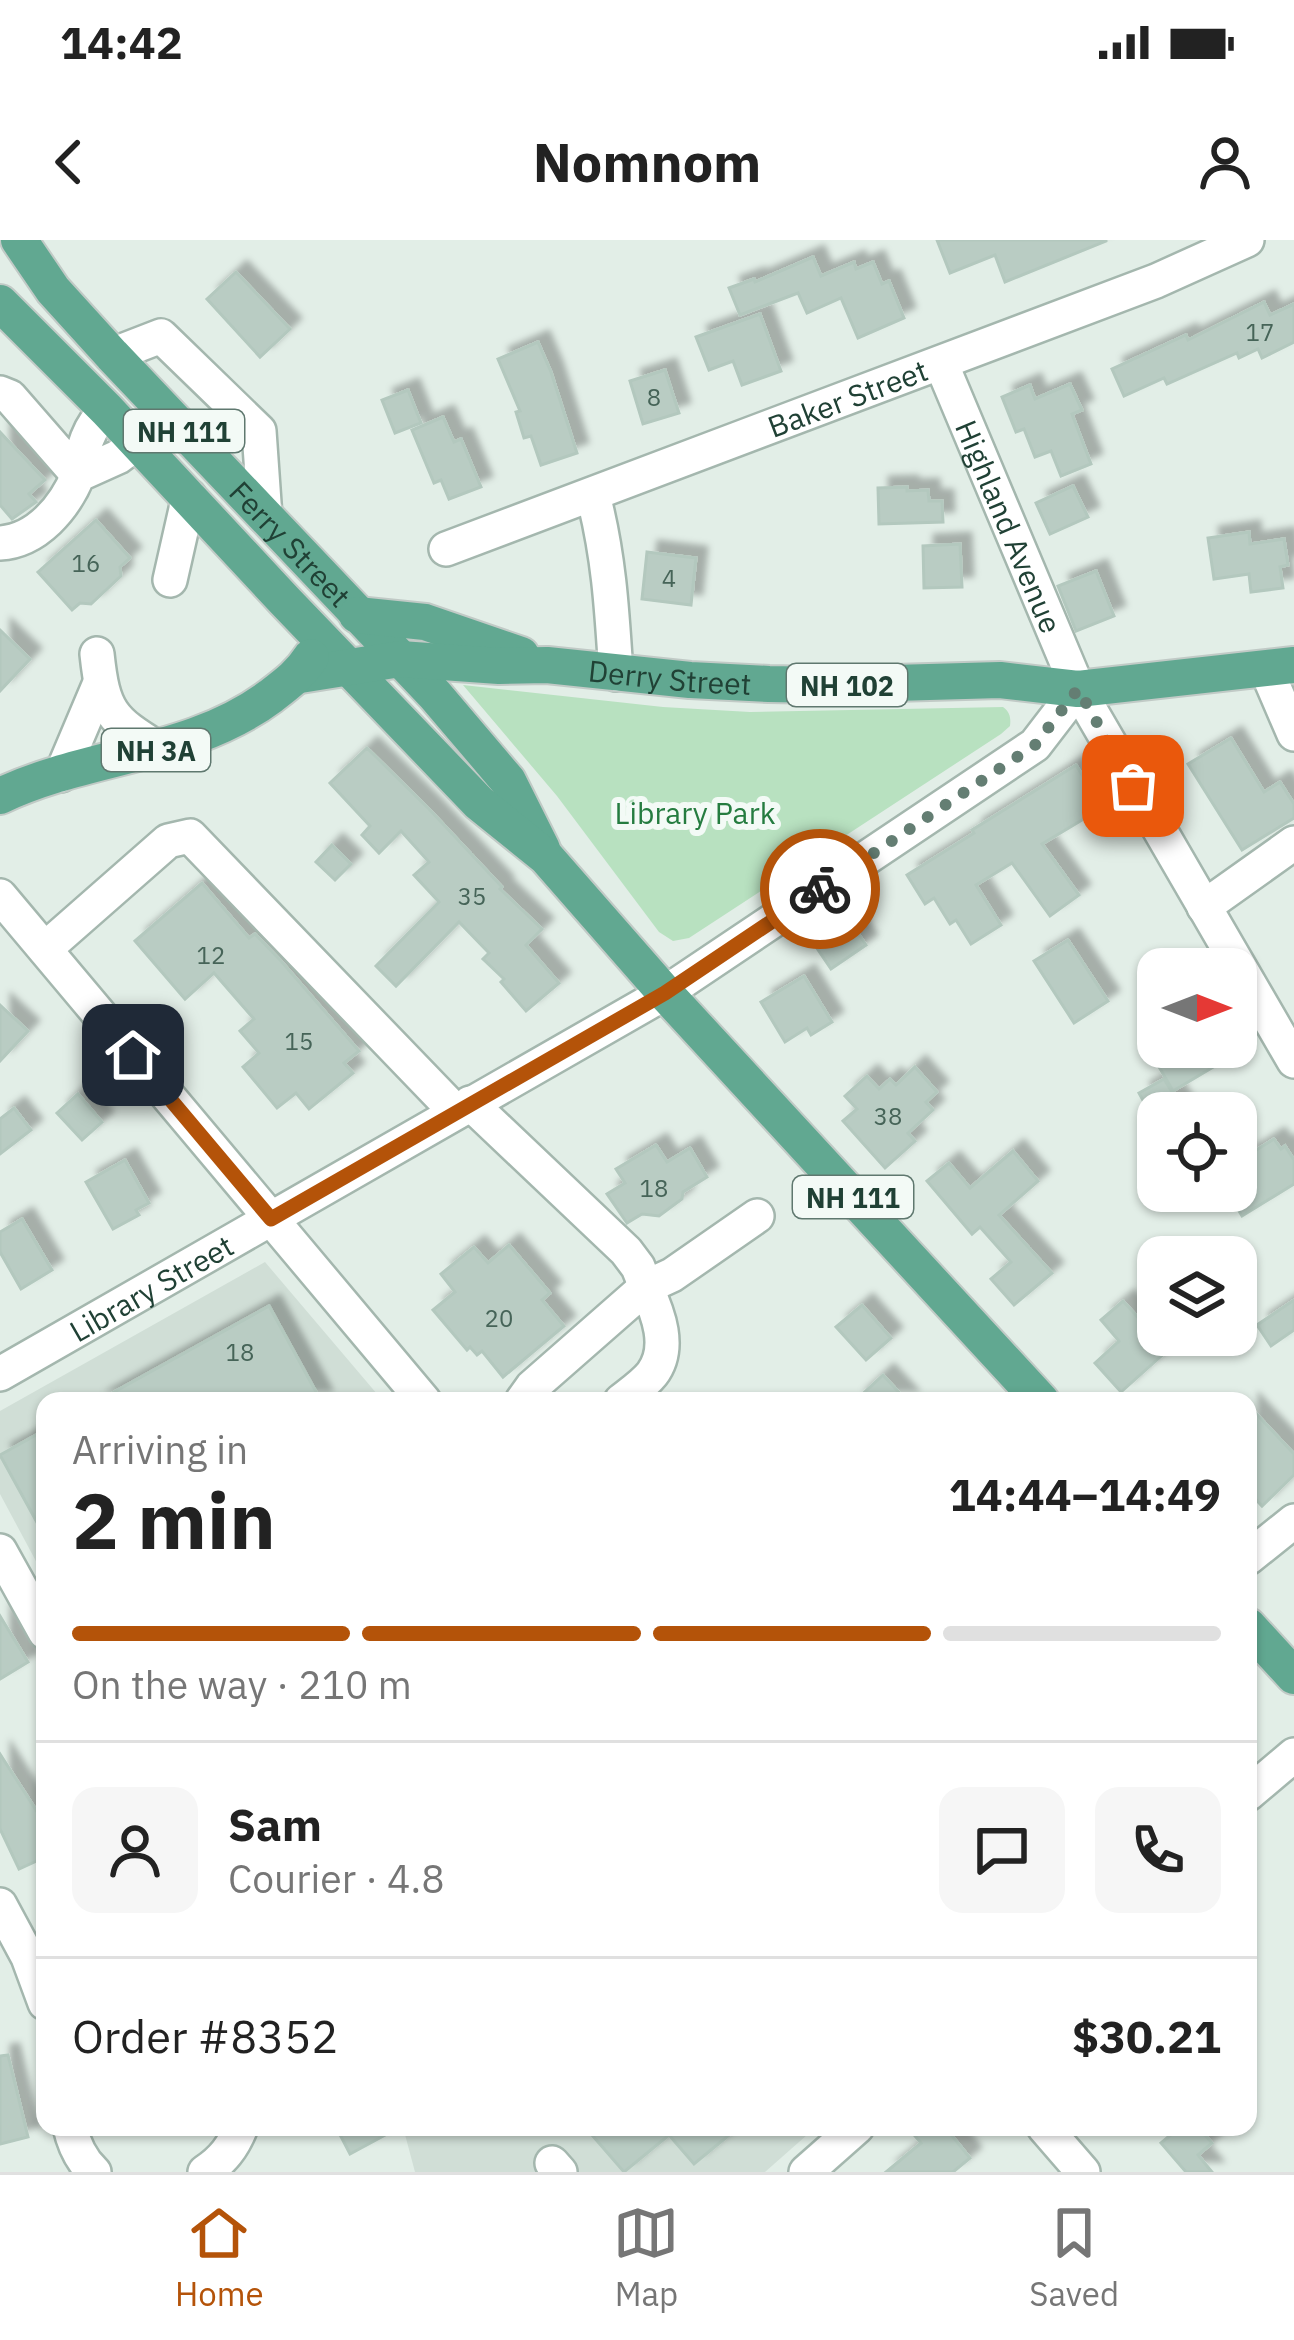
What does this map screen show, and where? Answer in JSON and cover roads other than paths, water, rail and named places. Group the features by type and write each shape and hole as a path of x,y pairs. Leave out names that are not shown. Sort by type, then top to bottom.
{"main road":[{"name":"Ferry Street","path":"19,240 53,290 112,355 435,694 508,781 547,857"},
{"path":"47,240 53,290"},
{"name":"Ferry Street","path":"0,303 479,803 547,857 665,993 1033,1392"},
{"name":"Derry Street","path":"358,615 425,622 547,665"},
{"name":"NH 3A","path":"0,796 159,749 239,717 299,675 322,640 358,615"},
{"name":"Derry Street","path":"348,668 400,659 547,665 690,680 823,685 1000,680 1078,689 1280,667"},
{"name":"NH 3A","path":"299,675 348,668"},
{"path":"1257,1636 1294,1676"}],"street":[{"name":"Baker Street","path":"446,549 1156,281 1247,240"},
{"path":"112,355 161,336 259,430 265,517"},
{"name":"Highland Avenue","path":"941,363 1078,689 1294,1061"},
{"path":"0,393 10,397 78,475"},
{"path":"0,543 34,532 63,506 96,420 107,410"},
{"path":"78,475 118,458 138,442"},
{"path":"593,495 610,575 616,674"},
{"path":"170,580 189,496"},
{"path":"1280,667 1294,734"},
{"path":"61,775 99,669 115,717 159,749"},
{"name":"Library Street","path":"0,1374 665,993 1035,745 1078,689"},
{"path":"45,949 169,842 190,836 463,1108 626,1251 638,1267 662,1331 652,1375 632,1392"},
{"path":"1204,907 1294,843"},
{"path":"0,896 416,1392"},
{"path":"529,1392 646,1287 672,1275 757,1216"},
{"path":"1257,1551 1294,1521"},
{"path":"0,1551 36,1616"},
{"path":"1257,1786 1294,1755"},
{"path":"0,1905 36,1978"},
{"path":"72,2136 94,2172"},
{"path":"205,2172 218,2164 238,2136"},
{"path":"806,2172 847,2136"},
{"path":"1053,2136 1083,2172"}],"park label":[{"name":"Library Park","path":"695,812"}]}
